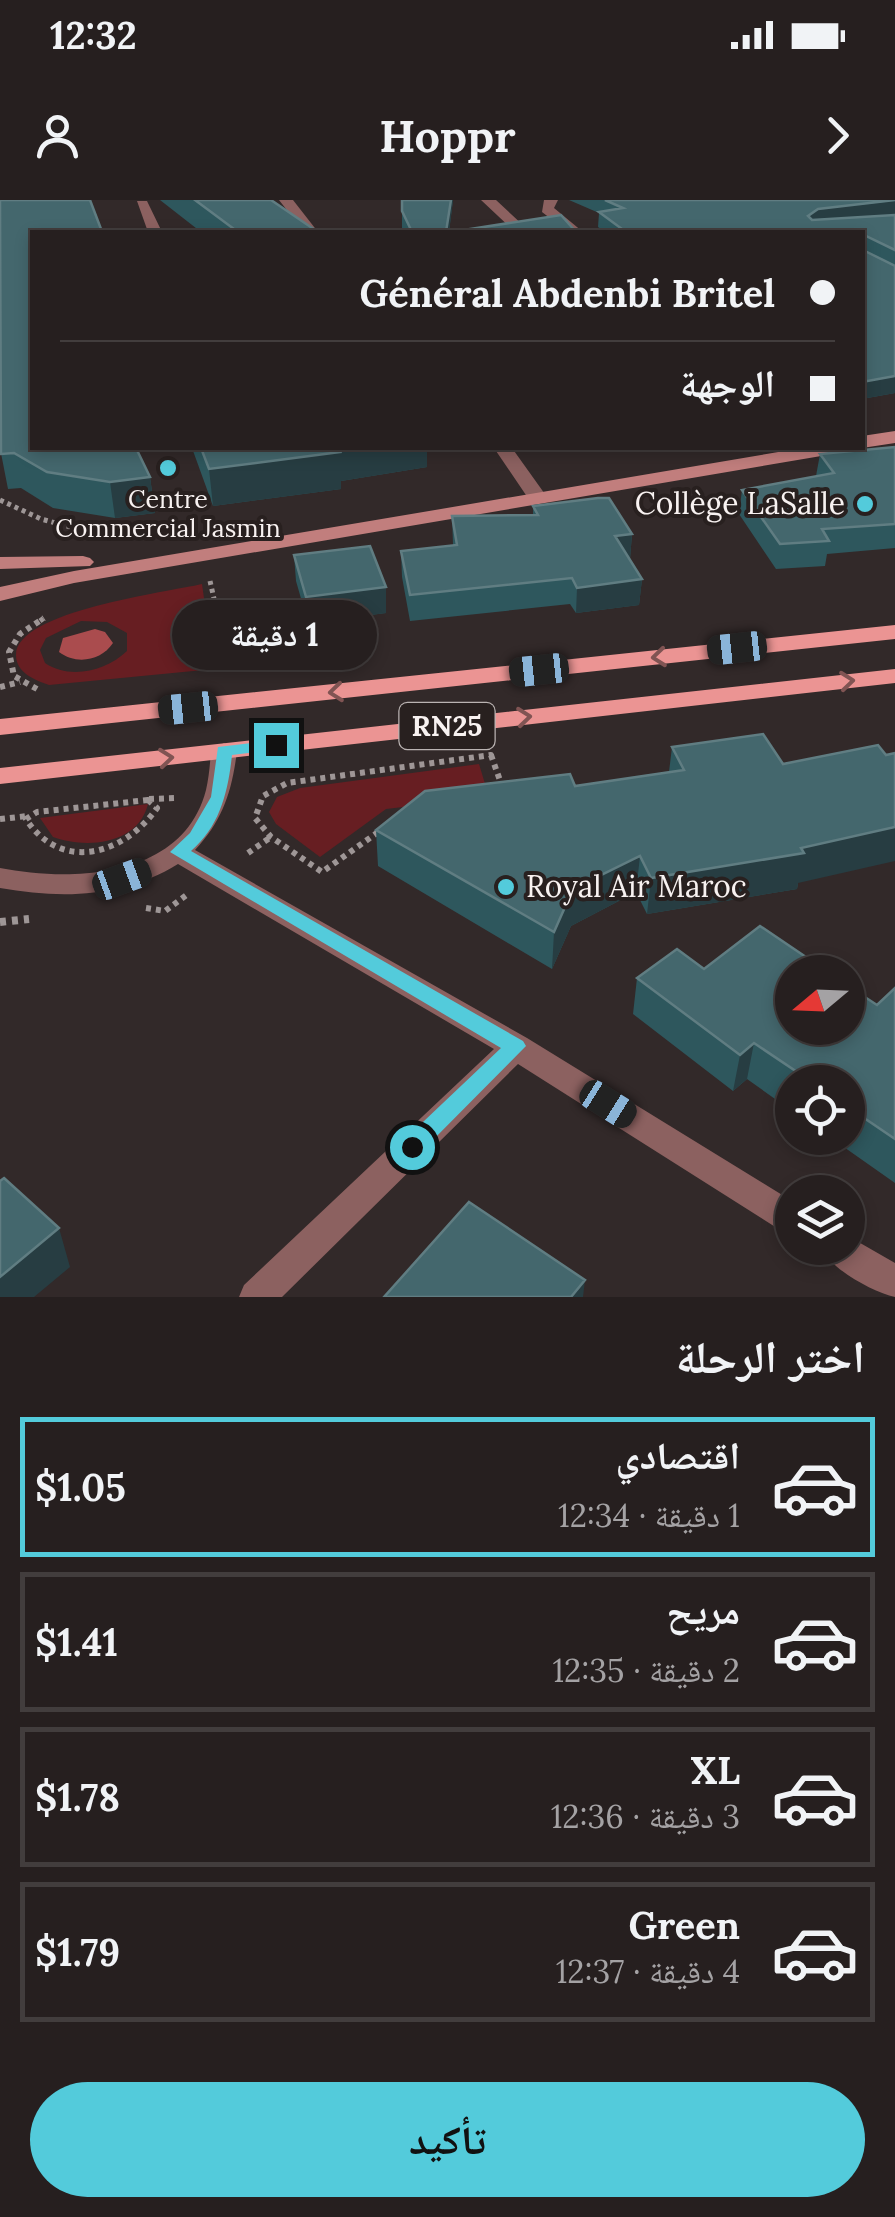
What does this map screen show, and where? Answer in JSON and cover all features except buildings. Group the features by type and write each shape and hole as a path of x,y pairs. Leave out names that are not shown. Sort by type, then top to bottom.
{"main road":[{"path":"865,431 895,426"},
{"path":"865,442 895,437"},
{"path":"0,594 757,450"},
{"path":"0,563 89,562 811,450"},
{"name":"RN25","path":"12,726 895,632"},
{"name":"RN25","path":"0,776 895,676"},
{"path":"0,710 12,726"},
{"path":"113,716 117,763"}],"street":[{"path":"286,200 308,230"},
{"path":"488,200 512,229 570,228"},
{"path":"551,200 547,209 570,228"},
{"path":"142,204 154,230"},
{"path":"504,450 535,492"},
{"path":"0,878 56,888 89,886 153,868 197,836 219,797 224,751"},
{"path":"178,852 516,1046 775,1208"},
{"path":"256,1297 516,1046"},
{"path":"865,1264 895,1282"}],"path":[{"path":"198,579 209,576 232,674"},
{"path":"20,682 10,669 8,652 20,634 48,616"},
{"path":"214,676 255,670 262,700"},
{"path":"0,687 20,682 48,691"},
{"path":"491,755 509,806 398,818 322,872 272,837 256,818 256,807 263,796 287,782 491,755"},
{"path":"0,818 148,800 157,808 137,835 100,850 78,852 41,840 26,822 28,816"}],"shaded area":[{"path":"202,584 214,669 49,685 19,667 16,655 23,640 40,626 96,606","holes":["81,621 107,622 127,633 127,651 109,664 76,672 45,663 40,650 46,638"]},
{"path":"95,629 105,632 113,643 102,654 80,660 59,652 63,638"},
{"path":"479,764 489,797 386,809 320,857 276,824 269,812 277,797 300,788"},
{"path":"148,804 134,828 122,836 95,843 53,837 40,818"}],"place":[{"name":"Centre Commercial Jasmin","path":"168,468"},
{"name":"Collège LaSalle","path":"865,504"},
{"name":"Royal Air Maroc","path":"506,887"}],"route":[{"path":"276,745 224,751 219,797 210,817 197,836 178,852 516,1046 412,1147"}]}
